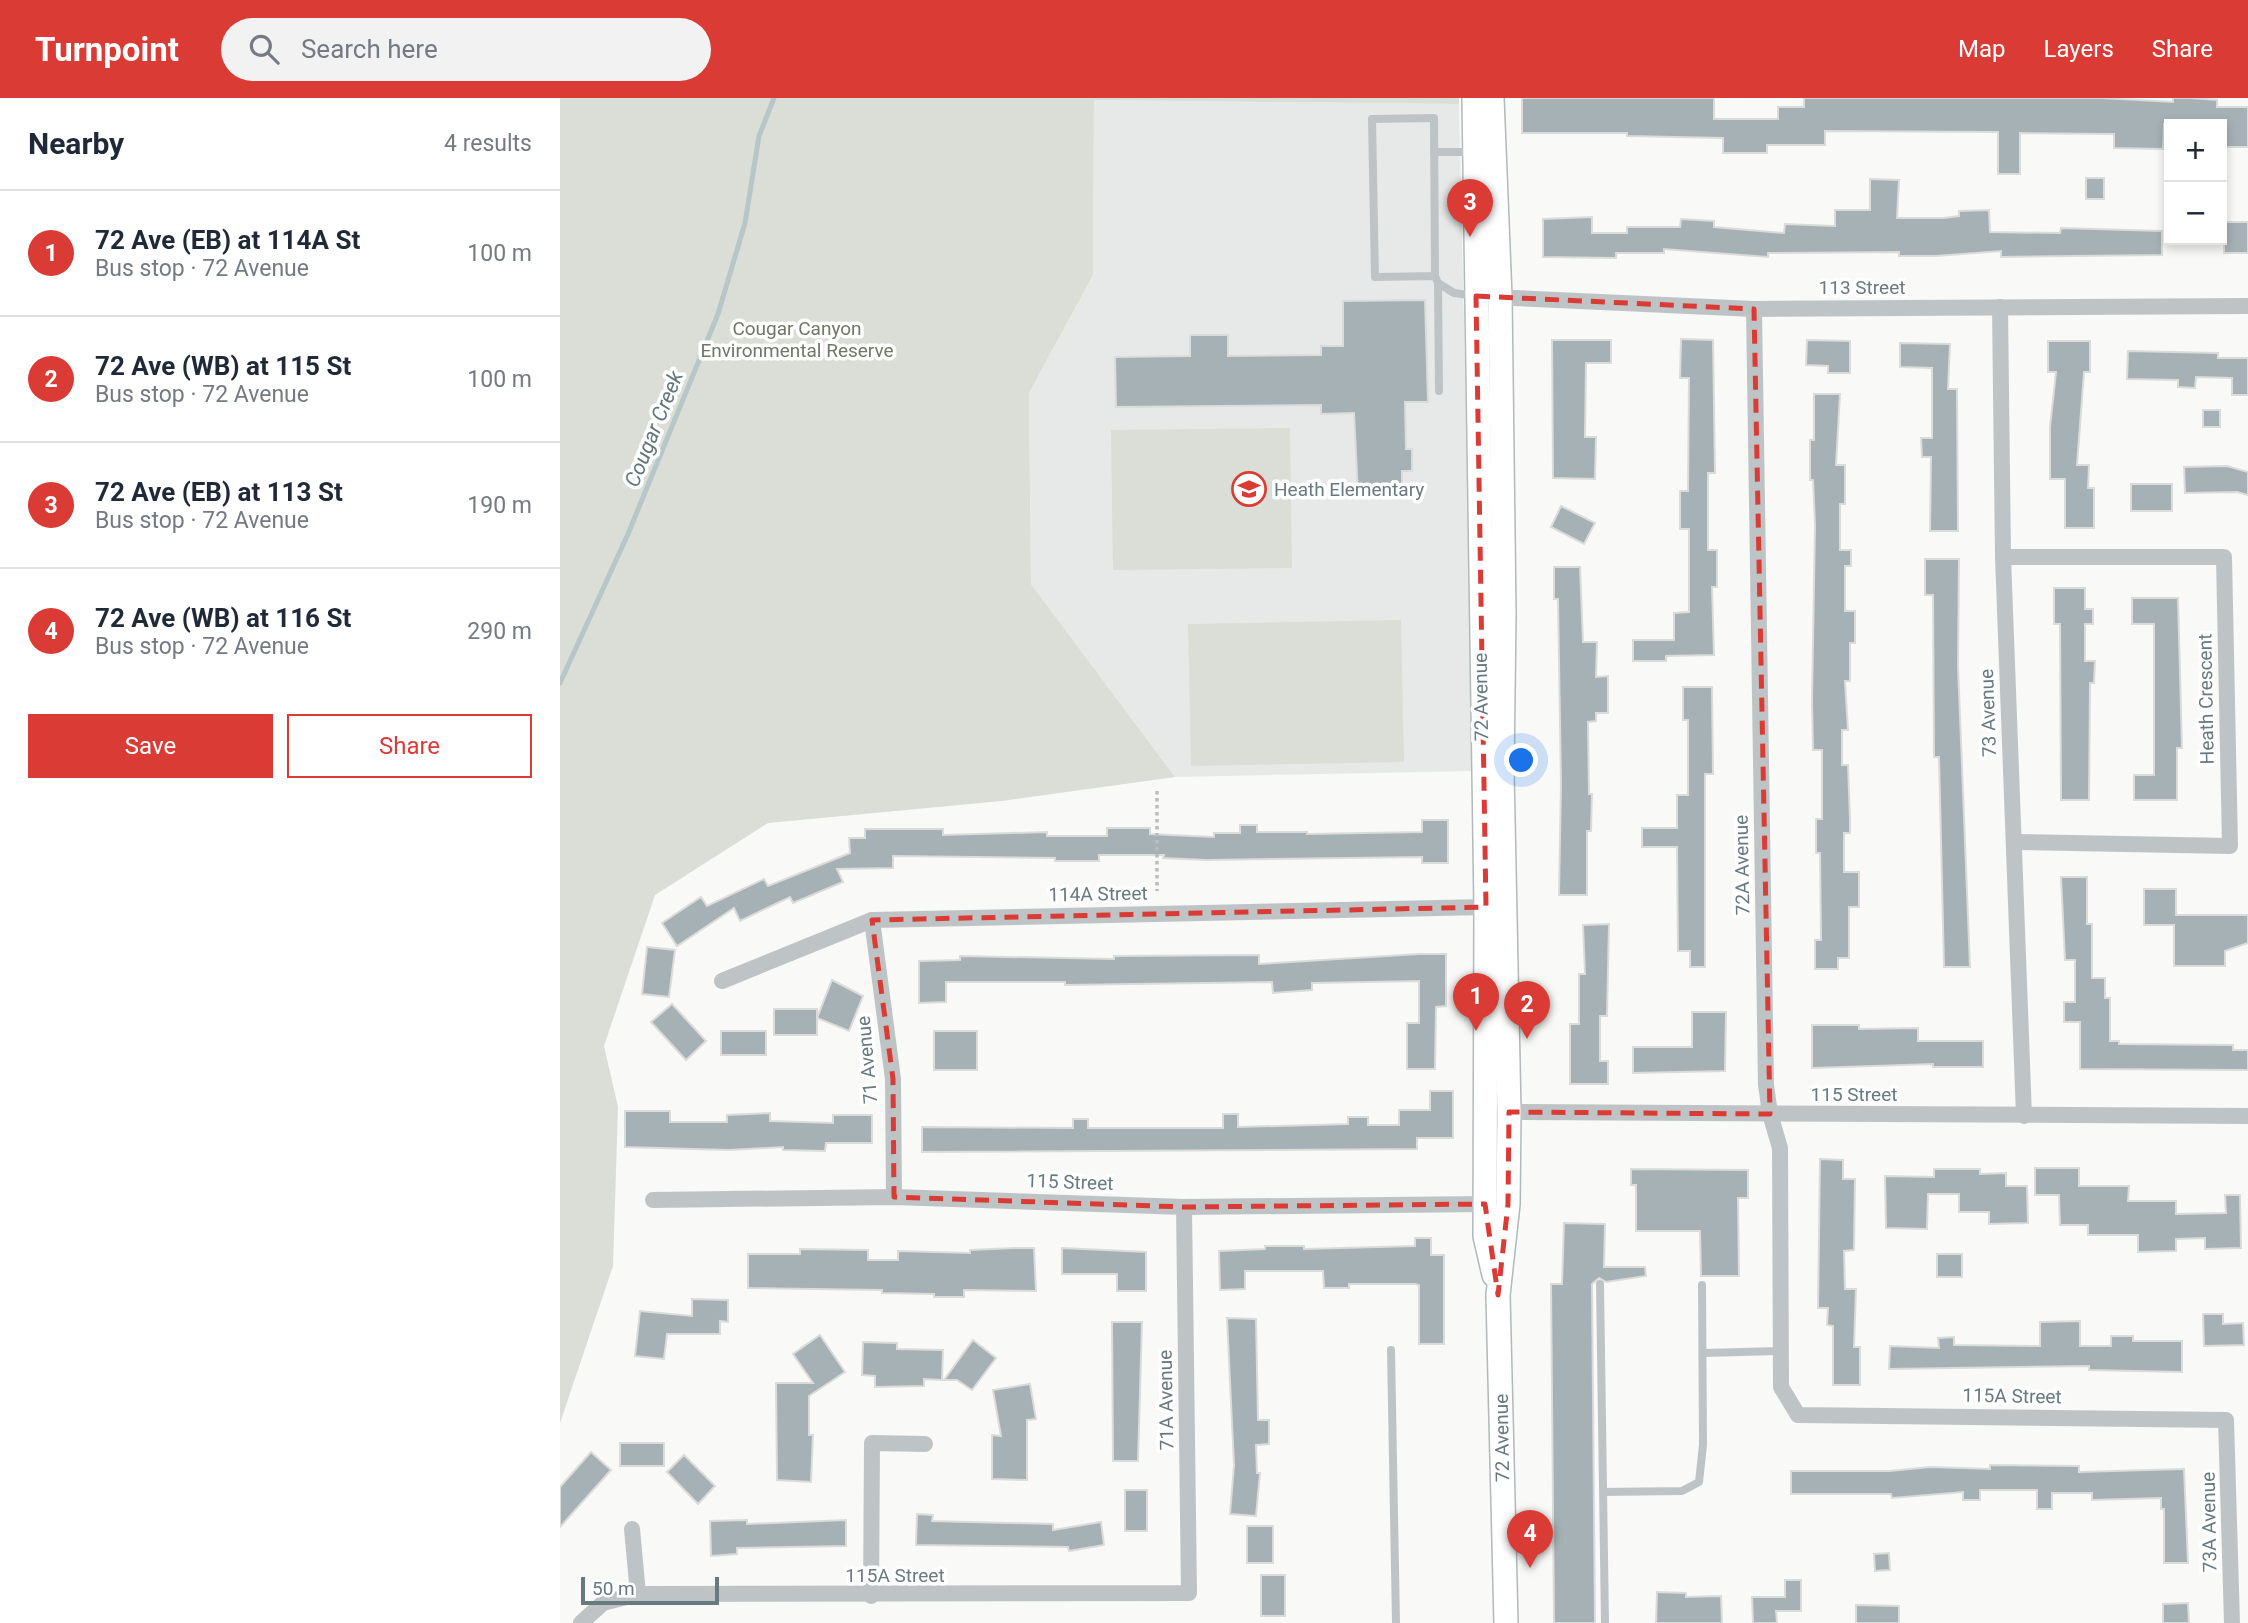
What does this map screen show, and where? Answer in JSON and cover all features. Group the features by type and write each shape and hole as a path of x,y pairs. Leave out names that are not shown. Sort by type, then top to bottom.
{"main road":[{"name":"72 Avenue","path":"1474,98 1486,907 1485,1236 1498,1295"},
{"name":"72 Avenue","path":"1493,98 1500,298 1504,613 1502,771 1509,1112 1508,1204 1498,1295 1506,1623"}],"street":[{"name":"113 Street","path":"1476,296 1754,309 2248,306"},
{"name":"73 Avenue","path":"2000,307 2003,557 2024,1116"},
{"name":"72A Avenue","path":"1754,309 1766,1085 1770,1114 1780,1147 1781,1387 1798,1415"},
{"name":"Heath Crescent","path":"2003,557 2224,557 2230,846 2014,842"},
{"name":"114A Street","path":"722,981 872,920 1486,907"},
{"name":"71 Avenue","path":"872,920 893,1079 894,1197"},
{"path":"1484,1071 1509,1112"},
{"name":"115 Street","path":"1509,1112 2248,1116"},
{"name":"115 Street","path":"653,1200 894,1197 1184,1207 1485,1204"},
{"name":"71A Avenue","path":"1184,1207 1189,1593"},
{"name":"115A Street","path":"1798,1415 2226,1420"},
{"name":"73A Avenue","path":"2226,1420 2232,1623"},
{"path":"872,1596 872,1443 925,1444"},
{"path":"632,1529 638,1594"},
{"name":"115A Street","path":"581,1623 603,1603 638,1594 872,1596 1189,1593"}],"lane":[{"path":"1439,391 1436,280 1434,118 1372,119 1375,277 1436,280 1454,293 1476,296"},
{"path":"1434,152 1475,152"},
{"path":"1600,1284 1605,1623"},
{"path":"1603,1492 1682,1491 1699,1482 1703,1458 1702,1285"},
{"path":"1391,1350 1396,1623"},
{"path":"1703,1353 1781,1351"}],"path":[{"path":"1157,792 1157,891"}],"highlighted area":[{"path":"1476,296 1754,309 1770,1114 1509,1112 1508,1204 1498,1295 1485,1204 1184,1207 894,1197 893,1079 872,920 1486,907"}],"shaded area":[{"name":"Heath Elementary","path":"1094,100 1459,104 1474,771 1175,777 1031,584 1029,393 1093,275"}],"green space":[{"name":"Cougar Canyon Environmental Reserve","path":"560,98 1459,98 1459,104 1094,100 1093,275 1029,393 1031,584 1175,777 1002,801 768,823 655,895 604,1046 618,1107 613,1266 560,1423"},
{"path":"1290,428 1292,568 1113,570 1111,430"},
{"path":"1401,620 1404,762 1191,766 1188,624"}],"building":[{"path":"1522,98 1714,98 1714,119 1778,119 1778,107 1804,107 1804,98 2102,98 2173,102 2173,98 2190,98 2217,100 2217,107 2248,107 2248,147 2227,147 2227,119 2164,119 2163,149 2114,148 2114,134 2020,133 2020,174 1998,174 1998,132 1825,131 1825,145 1767,145 1767,153 1723,153 1723,138 1627,136 1627,133 1522,133"},
{"path":"2086,178 2104,178 2104,199 2086,199"},
{"path":"1870,179 1899,180 1897,218 1944,218 1959,216 1959,211 1989,210 1990,232 2060,233 2061,228 2162,231 2162,255 2001,257 2001,251 1936,256 1899,256 1899,252 1768,253 1768,257 1664,249 1664,253 1616,253 1616,258 1543,257 1543,219 1592,217 1592,233 1627,233 1627,227 1680,227 1681,219 1714,221 1714,227 1784,233 1785,224 1835,226 1835,210 1870,210"},
{"path":"2227,222 2248,222 2248,253 2224,253 2224,245 2227,245"},
{"path":"1425,300 1428,402 1405,402 1406,449 1412,449 1412,471 1402,471 1402,495 1358,495 1354,413 1321,414 1321,405 1116,407 1115,357 1190,356 1190,335 1228,335 1228,356 1321,355 1321,346 1343,346 1343,301"},
{"path":"1681,339 1713,340 1715,473 1708,473 1708,550 1717,550 1717,587 1712,587 1714,655 1666,656 1666,661 1633,661 1633,640 1674,640 1674,613 1689,612 1689,529 1680,529 1680,491 1688,491 1689,378 1680,378"},
{"path":"1552,340 1611,340 1611,363 1586,363 1585,437 1596,437 1595,479 1553,478"},
{"path":"1807,340 1850,341 1850,373 1828,373 1828,366 1806,365"},
{"path":"2048,341 2090,341 2090,372 2084,372 2077,465 2089,465 2088,488 2094,488 2094,528 2065,528 2065,479 2050,479 2050,427 2056,372 2048,372"},
{"path":"1900,343 1950,344 1948,389 1957,389 1958,531 1930,531 1931,457 1922,457 1921,438 1932,438 1932,368 1900,367"},
{"path":"2128,351 2218,353 2218,358 2248,358 2248,395 2232,395 2232,378 2196,377 2195,388 2178,387 2178,380 2127,379"},
{"path":"1814,394 1840,394 1836,465 1845,465 1845,504 1840,504 1840,550 1851,550 1851,566 1845,566 1845,611 1855,611 1855,643 1850,643 1850,681 1845,681 1848,730 1842,730 1842,765 1848,765 1850,819 1850,833 1844,833 1844,872 1859,872 1859,907 1849,907 1849,958 1838,958 1838,969 1815,969 1815,940 1821,940 1820,853 1816,853 1816,819 1822,819 1822,750 1813,750 1815,525 1813,480 1810,480 1810,440 1814,440"},
{"path":"2203,410 2220,410 2220,427 2203,427"},
{"path":"2227,466 2248,472 2248,495 2237,492 2185,493 2184,467"},
{"path":"2131,484 2172,484 2172,511 2131,511"},
{"path":"1561,506 1595,523 1584,544 1551,527"},
{"path":"1925,559 1959,559 1958,666 1970,967 1944,967 1939,757 1934,757 1933,595 1925,595"},
{"path":"1554,567 1580,567 1583,642 1597,642 1596,677 1608,676 1608,713 1596,713 1596,721 1588,722 1589,794 1592,794 1591,831 1587,831 1587,895 1559,895 1561,784 1558,599 1554,599"},
{"path":"2054,588 2085,588 2085,609 2093,609 2093,624 2085,624 2085,661 2095,661 2094,683 2090,683 2089,800 2061,800 2060,624 2054,624"},
{"path":"2132,598 2178,598 2182,748 2177,748 2177,800 2134,800 2134,775 2154,775 2154,624 2132,624"},
{"path":"1683,687 1712,687 1713,774 1705,774 1705,967 1690,967 1690,951 1678,951 1677,847 1642,847 1642,828 1677,828 1677,795 1688,795 1688,720 1683,720"},
{"path":"1422,820 1448,820 1448,863 1422,863 1422,857 1206,860 1163,858 1164,855 1099,855 1099,861 1055,861 1055,858 893,856 893,868 837,869 843,882 793,903 790,897 740,921 734,908 677,946 662,923 701,897 707,906 764,879 768,886 850,853 849,838 865,838 865,829 943,829 943,835 1047,832 1047,836 1107,836 1107,828 1150,828 1150,834 1214,837 1214,833 1240,833 1240,825 1257,825 1257,832 1307,834 1422,832"},
{"path":"2061,877 2087,877 2087,924 2092,924 2092,978 2105,978 2105,998 2110,998 2110,1041 2119,1041 2119,1044 2233,1045 2233,1050 2248,1050 2248,1070 2080,1069 2080,1022 2064,1022 2064,1002 2075,1002 2075,960 2065,960"},
{"path":"2144,889 2176,889 2176,915 2248,915 2248,943 2225,951 2225,966 2174,966 2174,925 2144,925"},
{"path":"1609,924 1607,1016 1600,1016 1600,1061 1608,1061 1608,1084 1570,1084 1570,1024 1579,1024 1579,974 1585,974 1583,925"},
{"path":"647,947 675,950 669,997 642,994"},
{"path":"1446,954 1446,1006 1436,1007 1435,1069 1407,1069 1407,1023 1419,1023 1419,981 1312,983 1312,990 1273,993 1272,982 1065,985 1065,982 946,982 946,1002 919,1003 919,961 960,960 960,956 1114,959 1114,956 1259,955 1259,964"},
{"path":"832,980 863,996 849,1031 817,1018"},
{"path":"672,1004 706,1041 686,1060 651,1022"},
{"path":"774,1009 817,1009 817,1035 774,1035"},
{"path":"1692,1012 1726,1012 1725,1071 1633,1073 1633,1047 1692,1047"},
{"path":"1812,1025 1859,1025 1859,1029 1918,1028 1918,1041 1983,1041 1983,1067 1933,1067 1933,1064 1812,1068"},
{"path":"721,1031 766,1031 766,1055 721,1055"},
{"path":"934,1031 977,1031 977,1070 934,1070"},
{"path":"1430,1091 1453,1091 1453,1138 1417,1138 1417,1149 922,1152 922,1127 1073,1128 1073,1119 1088,1119 1088,1128 1223,1128 1223,1114 1238,1114 1238,1127 1348,1124 1348,1117 1368,1117 1368,1125 1399,1125 1399,1110 1430,1110"},
{"path":"625,1111 670,1111 670,1122 727,1122 727,1115 770,1113 770,1121 833,1123 833,1115 872,1115 872,1143 826,1143 825,1151 783,1150 783,1147 729,1150 625,1147"},
{"path":"1820,1159 1843,1160 1843,1179 1855,1179 1854,1250 1844,1251 1845,1289 1856,1289 1854,1347 1860,1347 1860,1385 1833,1385 1833,1326 1827,1325 1828,1308 1818,1308"},
{"path":"2035,1168 2079,1168 2079,1186 2129,1186 2128,1201 2176,1201 2176,1214 2226,1213 2225,1195 2240,1195 2241,1248 2205,1249 2205,1238 2176,1239 2176,1251 2138,1252 2138,1235 2088,1235 2088,1225 2060,1225 2059,1195 2035,1195"},
{"path":"1631,1169 1748,1170 1748,1198 1738,1198 1739,1276 1701,1276 1700,1231 1636,1231 1636,1185 1631,1185"},
{"path":"1934,1169 1980,1169 1980,1174 2006,1173 2006,1186 2027,1186 2028,1223 1989,1224 1989,1212 1959,1212 1959,1194 1928,1194 1927,1229 1886,1228 1885,1176 1934,1177"},
{"path":"1564,1223 1605,1224 1604,1267 1645,1267 1646,1276 1606,1282 1599,1278 1592,1284 1595,1623 1554,1623 1551,1284 1562,1284"},
{"path":"1415,1238 1431,1238 1431,1255 1444,1255 1444,1344 1419,1344 1419,1285 1415,1284 1349,1284 1349,1288 1324,1288 1323,1271 1245,1271 1245,1289 1220,1290 1219,1251 1265,1249 1265,1246 1304,1246 1304,1249 1415,1246"},
{"path":"1034,1248 1036,1291 964,1290 964,1297 934,1297 934,1294 882,1293 882,1290 748,1288 748,1254 800,1254 800,1249 868,1250 868,1260 898,1260 898,1251 970,1253 970,1250"},
{"path":"1062,1248 1146,1252 1146,1291 1117,1291 1117,1274 1062,1274"},
{"path":"1937,1254 1962,1254 1962,1277 1937,1277"},
{"path":"692,1299 728,1300 728,1322 720,1321 720,1334 667,1334 664,1359 635,1356 640,1311 692,1316"},
{"path":"2203,1314 2223,1314 2223,1324 2243,1323 2244,1345 2204,1346"},
{"path":"1227,1318 1256,1319 1258,1420 1269,1420 1269,1444 1256,1445 1257,1473 1260,1473 1256,1516 1230,1514 1234,1465"},
{"path":"2080,1321 2080,1346 2111,1346 2111,1336 2133,1336 2133,1341 2182,1341 2182,1372 2089,1370 2089,1366 1889,1369 1890,1346 1939,1348 1938,1338 1954,1337 1954,1345 2040,1346 2040,1322"},
{"path":"1112,1322 1142,1322 1138,1461 1113,1461"},
{"path":"820,1335 845,1372 809,1396 809,1435 813,1435 811,1482 777,1480 776,1383 813,1383 793,1354"},
{"path":"973,1340 996,1358 972,1390 957,1380 944,1380"},
{"path":"863,1342 897,1343 897,1349 943,1350 942,1380 924,1379 924,1386 875,1387 875,1376 862,1375"},
{"path":"1030,1384 1036,1419 1027,1420 1027,1480 992,1479 992,1435 1001,1436 993,1390"},
{"path":"620,1443 664,1443 664,1466 620,1466"},
{"path":"591,1452 611,1470 560,1527 560,1487"},
{"path":"684,1455 715,1486 698,1504 667,1472"},
{"path":"1990,1465 2079,1466 2079,1472 2184,1469 2188,1563 2164,1563 2164,1509 2161,1509 2161,1498 2092,1500 2092,1493 2052,1493 2052,1509 2037,1509 2037,1490 1980,1490 1980,1500 1963,1500 1963,1492 1892,1498 1891,1494 1791,1494 1791,1471 1890,1471 1930,1467 1990,1469"},
{"path":"1125,1490 1147,1490 1147,1531 1125,1531"},
{"path":"917,1514 933,1515 932,1521 1053,1524 1053,1530 1101,1522 1104,1545 1069,1551 1068,1547 916,1545"},
{"path":"747,1520 747,1524 846,1520 846,1546 737,1548 737,1554 711,1556 710,1521"},
{"path":"1247,1526 1273,1526 1273,1563 1247,1563"},
{"path":"1889,1553 1890,1570 1875,1571 1874,1554"},
{"path":"1261,1575 1285,1575 1285,1616 1261,1616"},
{"path":"1785,1580 1801,1580 1801,1611 1776,1611 1777,1623 1753,1623 1752,1597 1785,1597"},
{"path":"1657,1592 1686,1593 1686,1597 1721,1596 1722,1623 1656,1623"},
{"path":"2188,1603 2189,1623 2163,1623 2163,1604"},
{"path":"1856,1605 1899,1606 1899,1623 1856,1623"}],"waterway":[{"name":"Cougar Creek","path":"560,683 628,534 718,314 745,223 759,136 774,98"}],"place":[{"name":"72 Ave (EB) at 113 St","path":"1470,237"},
{"name":"Heath Elementary","path":"1249,489"},
{"name":"72 Ave (EB) at 114A St","path":"1476,1031"},
{"name":"72 Ave (WB) at 115 St","path":"1527,1039"},
{"name":"72 Ave (WB) at 116 St","path":"1530,1568"}]}
